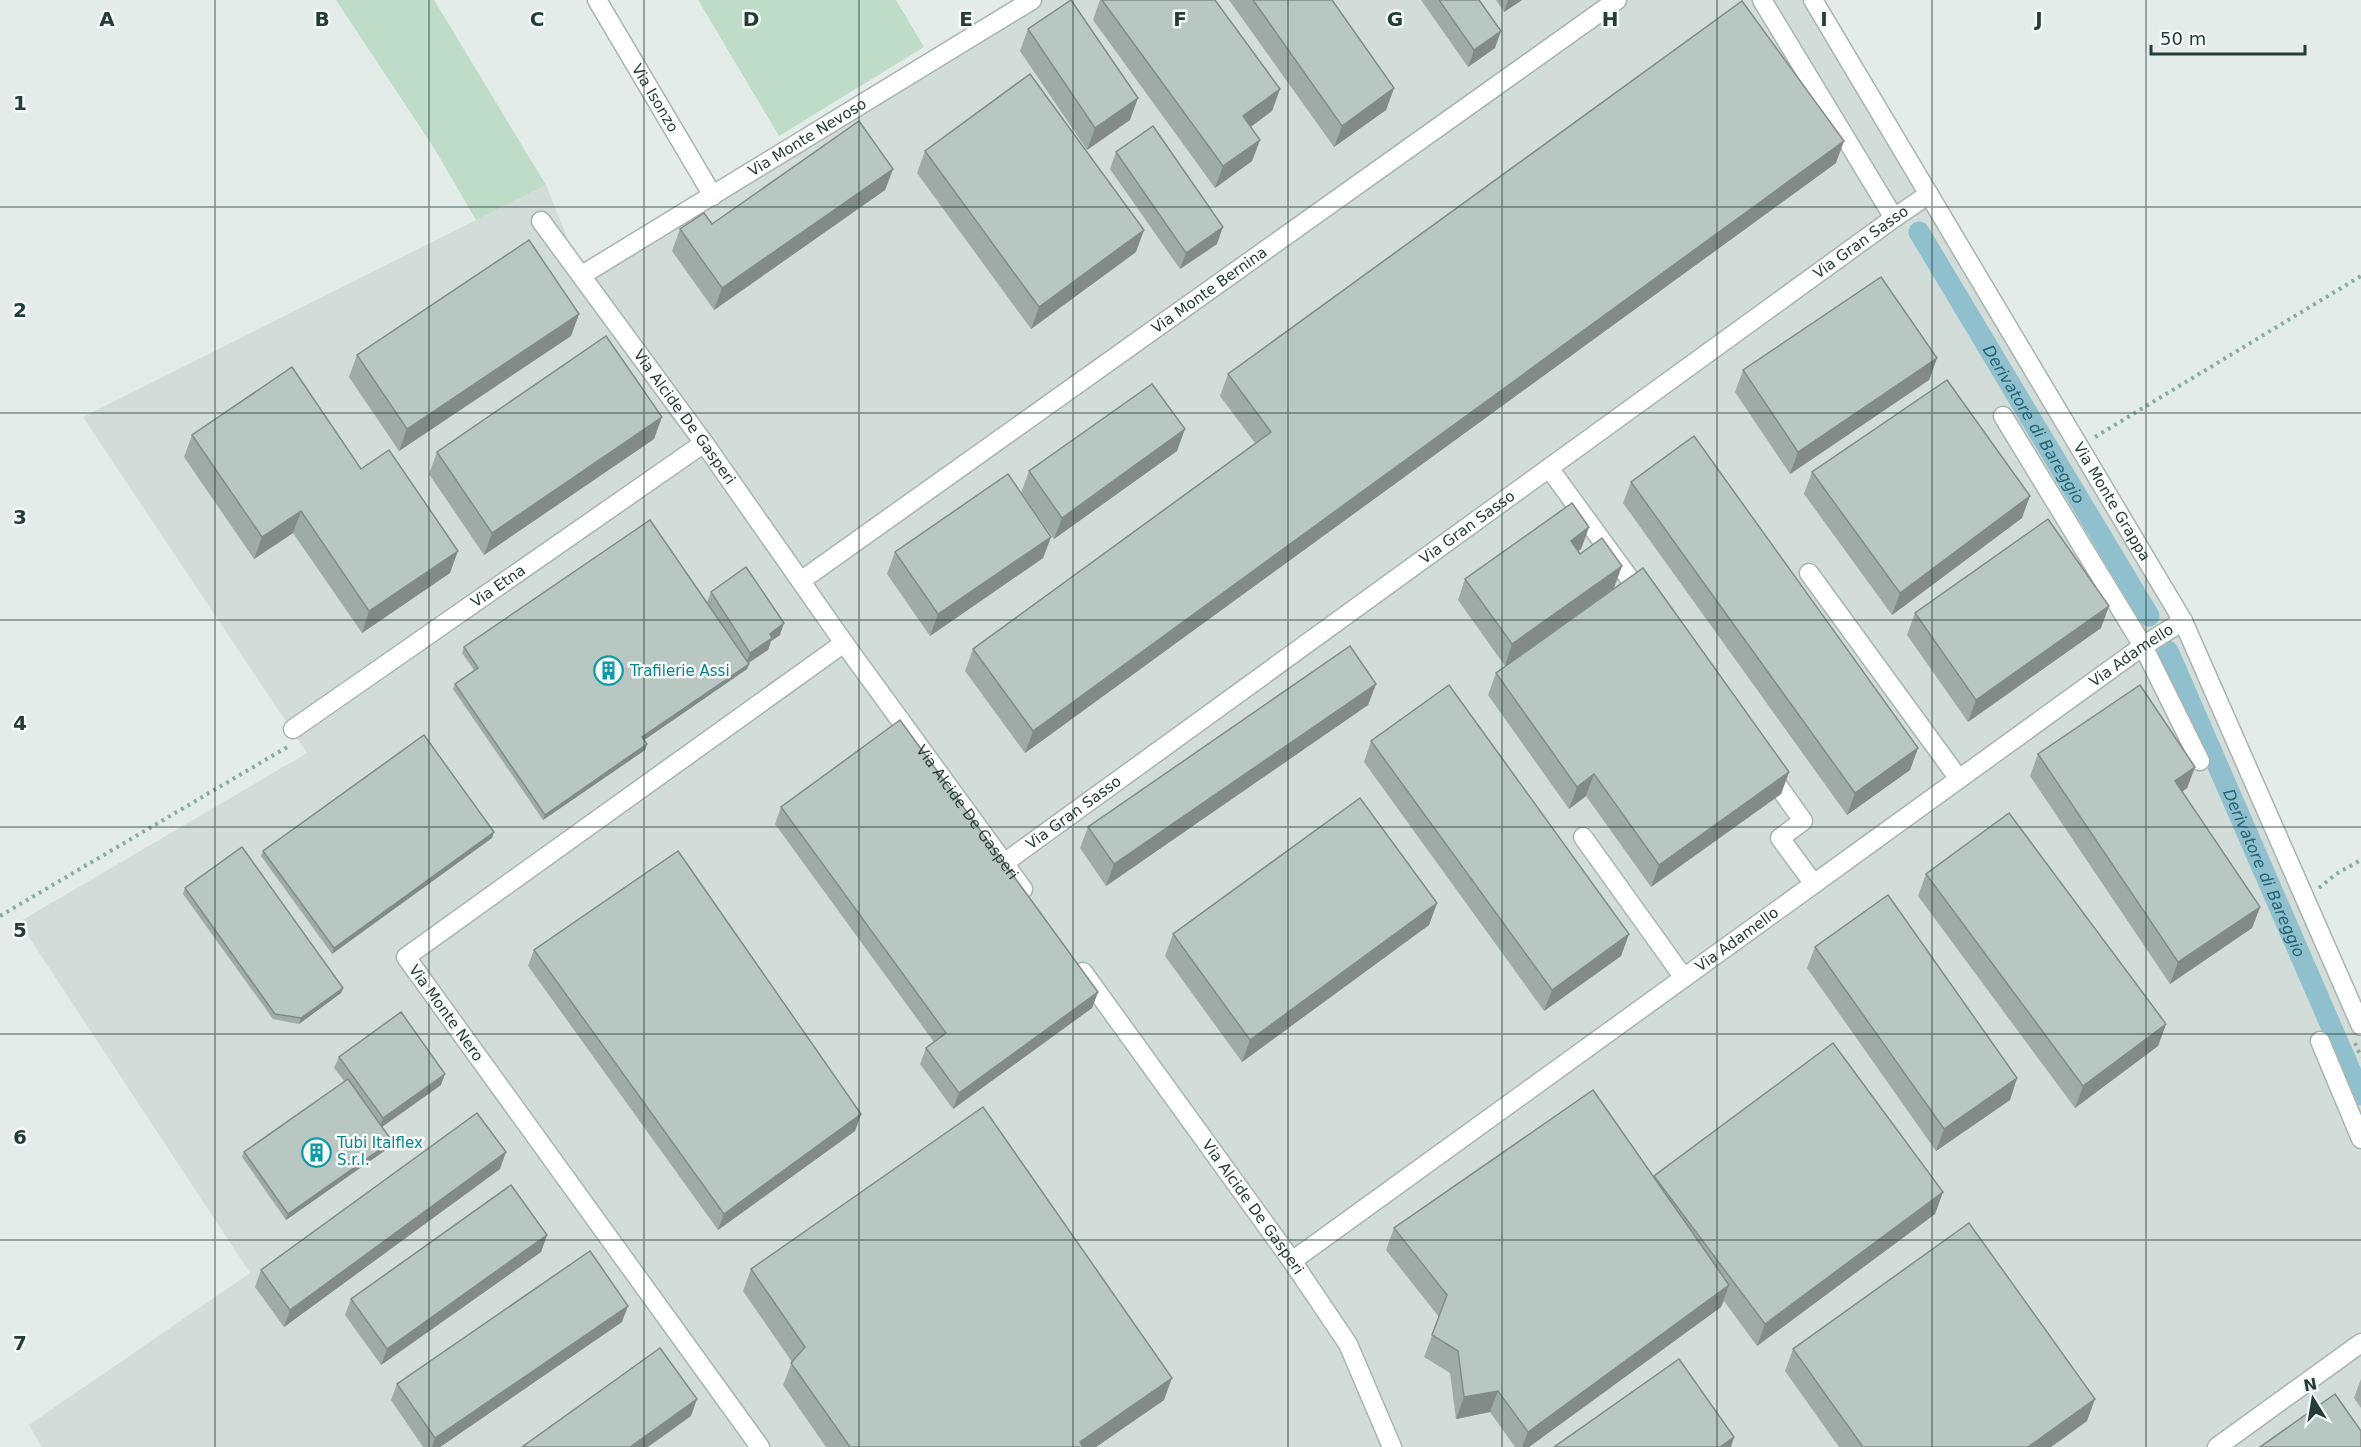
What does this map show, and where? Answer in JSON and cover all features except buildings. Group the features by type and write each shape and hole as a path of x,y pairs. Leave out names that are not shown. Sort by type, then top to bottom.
{"street":[{"name":"Via Isonzo","path":"597,0 713,196"},
{"name":"Via Monte Nevoso","path":"582,275 1032,0"},
{"name":"Via Monte Bernina","path":"802,580 1617,0"},
{"path":"1762,0 1894,218"},
{"name":"Via Monte Grappa","path":"1813,0 2183,621 2303,894 2356,1030"},
{"name":"Via Gran Sasso","path":"1004,863 1929,194"},
{"name":"Via Alcide De Gasperi","path":"541,221 704,443 844,643 1032,902"},
{"path":"2003,416 2153,639 2200,761"},
{"name":"Via Etna","path":"293,729 704,443"},
{"path":"1549,468 1654,612"},
{"path":"1809,573 1959,779"},
{"name":"Via Adamello","path":"1292,1261 2153,639 2183,621"},
{"name":"Via Monte Nero","path":"760,1447 406,957 844,643"},
{"path":"1756,754 1803,821 1780,838 1814,884"},
{"path":"1583,837 1684,978"},
{"name":"Via Alcide De Gasperi","path":"1075,960 1292,1261 1348,1344 1392,1447"},
{"path":"2320,1041 2361,1139"},
{"path":"2217,1447 2361,1343"}],"path":[{"path":"2080,446 2361,276"},
{"path":"0,916 294,743 293,729"},
{"path":"2303,894 2326,884 2336,874 2361,860"},
{"path":"2356,1030 2361,1057"}],"shaded area":[{"path":"1032,0 1808,0 2125,536 2189,650 2361,1039 2361,1447 42,1447 29,1425 250,1273 19,922 307,753 83,417 546,185 582,275"}],"green space":[{"path":"336,0 434,0 546,185 476,220 434,148"},
{"path":"698,0 896,0 924,47 779,136"}],"waterway":[{"name":"Derivatore di Bareggio","path":"1919,232 2149,616"},
{"name":"Derivatore di Bareggio","path":"2168,651 2361,1095"}],"place":[{"name":"Trafilerie Assi","path":"609,671"},
{"name":"Tubi Italflex S.r.l.","path":"316,1152"}]}
